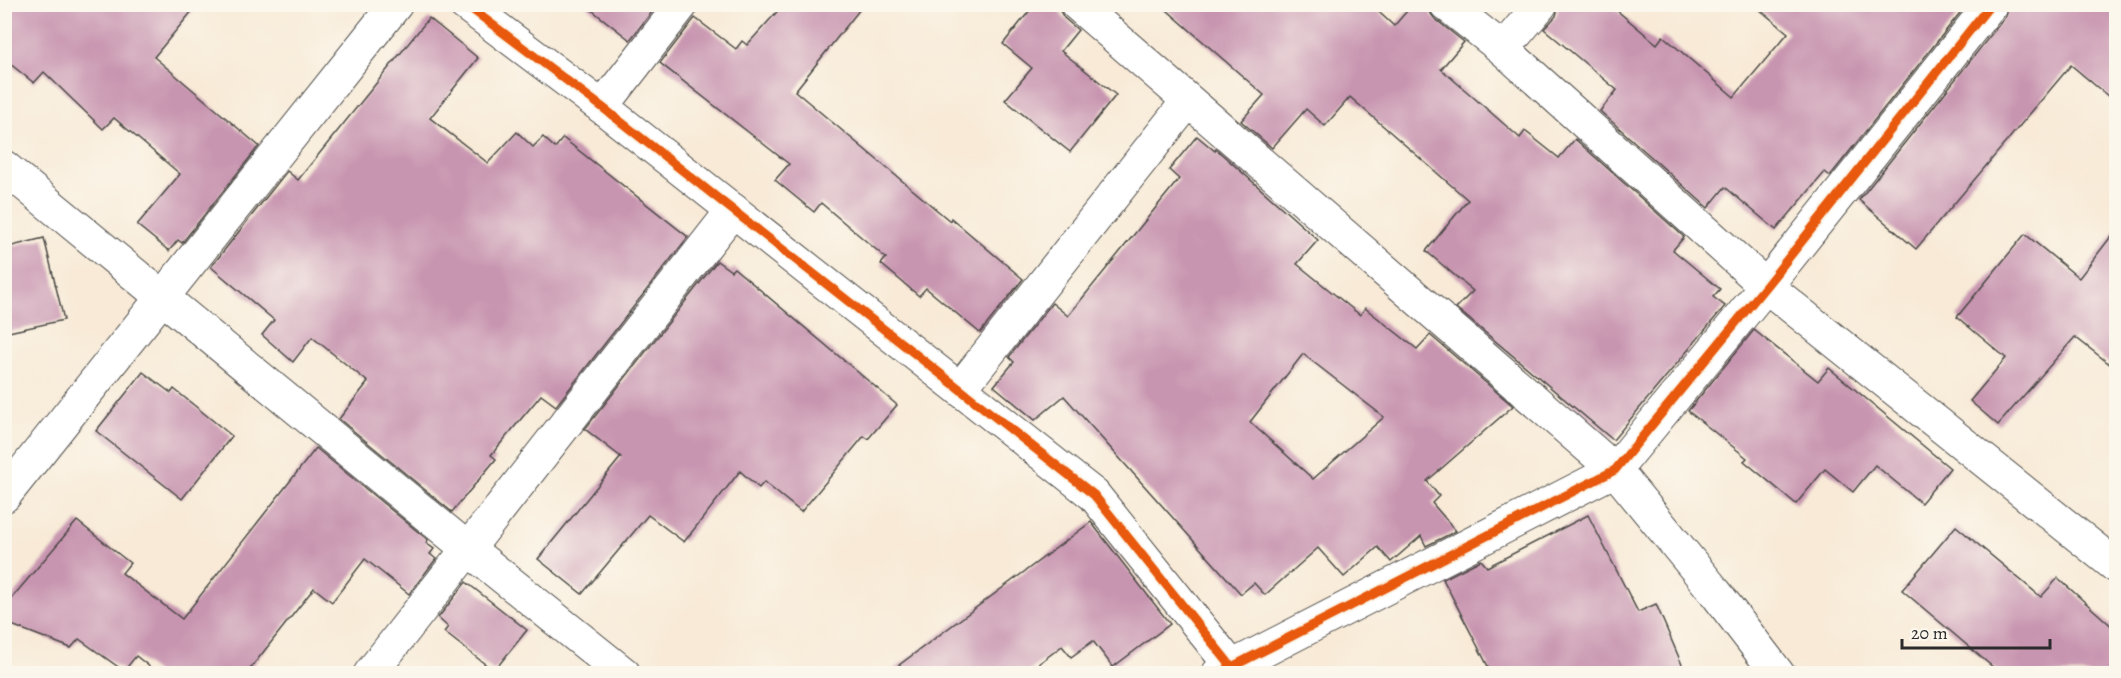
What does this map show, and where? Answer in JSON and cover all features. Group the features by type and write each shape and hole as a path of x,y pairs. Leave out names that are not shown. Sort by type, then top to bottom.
{"street":[{"path":"4,496 396,4"},
{"path":"465,4 602,107 1094,495 1225,670 1615,470 1766,286 1991,4"},
{"path":"602,107 682,4"},
{"path":"1077,4 1615,470 1715,592 1778,674"},
{"path":"1446,4 1503,49 1766,286 2116,566"},
{"path":"1503,49 1541,4"},
{"path":"960,389 1188,101"},
{"path":"4,167 468,549 624,674"},
{"path":"370,674 733,210"}],"building":[{"path":"4,4 198,4 154,57 259,146 182,243 178,240 169,251 137,225 180,174 114,118 103,129 44,72 34,83 4,59"},
{"path":"584,4 658,4 630,40"},
{"path":"784,4 864,4 795,91 1023,279 980,333 926,288 919,296 881,264 886,258 821,203 814,212 775,180 789,164 660,63 695,18 736,49 742,41 747,45"},
{"path":"1035,4 1059,4 1064,18 1078,30 1061,51 1116,95 1070,152 1005,100 1032,68 1003,44"},
{"path":"1160,4 1370,4 1394,26 1413,4 1428,4 1429,11 1434,18 1464,42 1441,69 1520,138 1525,131 1559,158 1575,139 1684,237 1673,250 1720,289 1713,297 1725,306 1613,440 1456,308 1473,291 1426,251 1468,200 1350,97 1325,126 1306,109 1272,148 1241,121 1264,95"},
{"path":"1559,4 1609,4 1657,44 1663,36 1734,97 1788,33 1753,4 1967,4 1830,176 1825,172 1776,230 1725,187 1708,208 1600,111 1617,90 1544,29 1556,16"},
{"path":"2009,4 2116,4 2116,103 2071,65 1916,249 1859,200 2006,16"},
{"path":"429,18 478,58 430,118 488,163 517,132 533,147 543,137 555,148 563,138 688,237 556,406 541,395 491,455 496,459 452,512 339,419 368,382 312,337 293,362 262,335 274,320 211,267 287,171 298,180"},
{"path":"1197,136 1215,151 1216,149 1318,240 1297,264 1360,315 1365,308 1417,349 1430,335 1513,406 1427,481 1439,496 1432,503 1456,531 1426,546 1421,536 1391,562 1378,547 1344,577 1318,548 1265,595 1254,583 1241,594 1064,396 1035,420 994,386 1014,362 1009,357 1052,303 1068,316 1179,179 1169,170","holes":["1303,354 1384,417 1313,479 1250,422"]},
{"path":"2116,230 2116,369 2075,337 1998,425 1970,401 2006,358 1957,317 2025,234 2079,278"},
{"path":"44,238 64,320 4,333 4,248"},
{"path":"717,261 731,271 734,268 897,405 868,439 864,436 801,512 764,482 759,488 740,471 684,542 648,515 582,594 538,559 621,457 585,429"},
{"path":"1754,330 1818,381 1829,368 1950,468 1921,503 1875,465 1853,492 1825,469 1796,504 1744,461 1747,458 1688,411"},
{"path":"143,372 171,393 174,389 232,436 182,499 96,431"},
{"path":"316,448 428,540 426,543 434,549 430,554 436,559 409,594 365,559 332,602 314,588 246,674 159,674 136,656 124,671 79,639 71,648 4,622 4,607 77,521 130,563 122,573 182,619"},
{"path":"1588,515 1638,612 1656,604 1686,674 1492,674 1443,579 1481,560 1487,567"},
{"path":"1091,522 1170,624 1113,667 1093,641 1071,657 1062,646 1025,674 887,674"},
{"path":"1956,526 2041,597 2058,578 2116,630 2116,674 2001,674 1902,590"},
{"path":"466,582 527,630 494,671 444,632 448,627 438,618"}],"cycle path":[{"path":"465,4 602,107 1094,495 1231,666"},
{"path":"1218,674 1615,470 1766,286 1991,4"}]}
